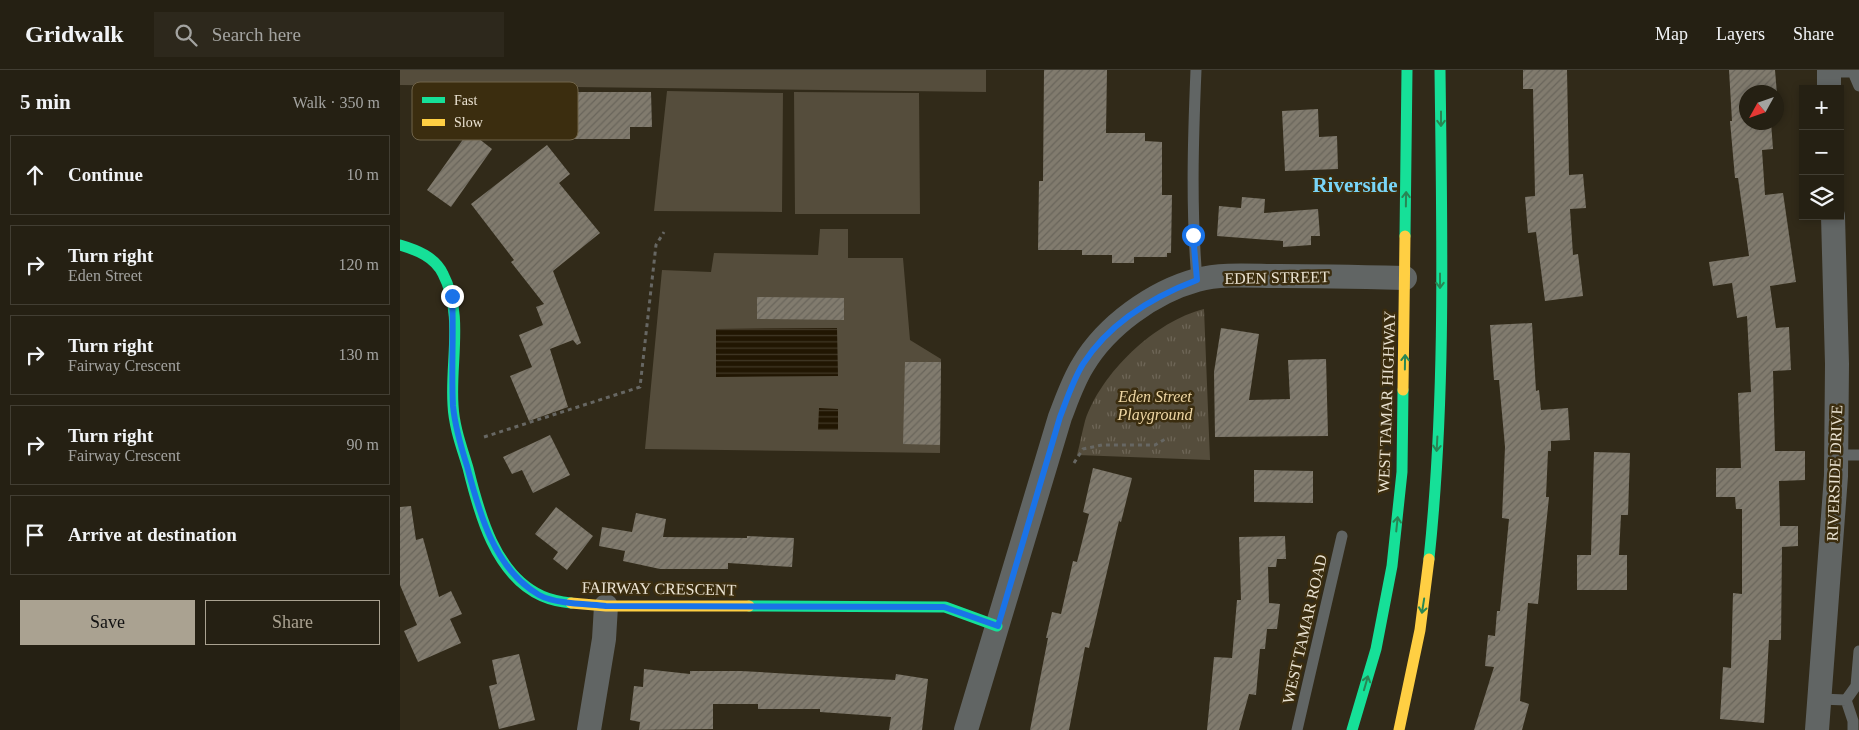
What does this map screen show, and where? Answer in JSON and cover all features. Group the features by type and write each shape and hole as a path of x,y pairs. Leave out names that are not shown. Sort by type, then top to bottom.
{"main road":[{"name":"WEST TAMAR HIGHWAY","path":"1352,730 1376,648 1392,566 1402,472 1406,278 1407,70"},
{"path":"1399,730 1416,653 1424,598 1432,518 1439,406 1440,70"},
{"name":"FAIRWAY CRESCENT","path":"400,245 423,252 443,272 452,296 454,408 461,444 480,514 501,557 521,583 541,596 566,602 606,606 944,607 998,626"}],"street":[{"name":"RIVERSIDE DRIVE","path":"1817,730 1836,455 1837,364 1833,220"},
{"name":"EDEN STREET","path":"966,730 1060,417 1083,364 1096,346 1110,332 1148,302 1168,291 1197,280 1232,276 1406,278"},
{"path":"589,730 604,639 606,606"}],"lane":[{"path":"1196,70 1193,235 1197,280"},
{"path":"1829,77 1854,71 1859,86"},
{"path":"1836,455 1859,455"},
{"name":"WEST TAMAR ROAD","path":"1297,730 1342,536"},
{"path":"1846,700 1856,686 1859,651"},
{"path":"1820,699 1846,700"},
{"path":"1846,700 1853,721 1853,730"}],"path":[{"path":"477,439 640,387 656,245 664,232"},
{"path":"1074,463 1084,449 1102,445 1155,445 1167,438"}],"green space":[{"path":"400,70 986,70 986,92 578,87 578,82 412,82 412,85 400,85"},
{"path":"667,91 783,93 782,212 654,211"},
{"path":"794,92 919,93 920,214 795,214"},
{"path":"820,229 848,229 848,258 903,258 910,340 941,359 940,453 645,449 662,270 711,272 714,253 818,255"},
{"name":"Eden Street Playground","path":"1204,309 1210,460 1077,455 1085,421 1093,403 1103,385 1117,368 1149,337 1185,315"}],"shaded area":[{"path":"837,328 838,376 716,377 716,329"},
{"path":"819,408 838,409 838,430 818,430"}],"building":[{"path":"1044,70 1107,70 1106,133 1145,133 1145,141 1162,142 1162,195 1172,195 1171,253 1167,253 1167,257 1134,257 1134,263 1112,263 1112,255 1082,255 1082,250 1038,250 1039,181 1043,181"},
{"path":"1523,70 1567,70 1569,175 1583,174 1586,208 1570,209 1573,255 1578,254 1583,296 1545,301 1536,232 1528,233 1525,197 1535,196 1533,89 1523,89"},
{"path":"1729,70 1775,70 1776,85 1739,85 1739,130 1772,130 1773,149 1762,150 1765,195 1783,193 1796,282 1770,286 1776,328 1789,327 1791,370 1773,371 1775,451 1805,451 1805,480 1779,481 1780,526 1798,526 1798,546 1782,547 1781,640 1769,640 1764,723 1720,719 1723,667 1731,668 1733,593 1742,594 1742,509 1736,509 1735,497 1716,497 1716,468 1741,468 1738,393 1751,392 1747,316 1737,318 1732,283 1713,286 1709,262 1749,256 1738,178 1735,178 1730,121 1732,121"},
{"path":"578,92 651,92 652,127 630,127 630,139 578,139"},
{"path":"1318,109 1319,137 1337,136 1338,169 1285,171 1282,111"},
{"path":"463,140 480,140 492,149 451,207 427,190"},
{"path":"547,145 570,174 559,183 600,233 553,271 581,343 577,345 573,340 550,349 568,407 529,421 510,376 532,367 519,335 543,325 536,307 544,304 511,262 514,260 471,204"},
{"path":"1242,197 1265,199 1264,213 1318,209 1320,236 1311,236 1311,245 1283,247 1283,241 1217,236 1219,206 1241,208"},
{"path":"757,297 844,298 844,320 757,319"},
{"path":"1532,323 1536,391 1539,390 1541,410 1568,408 1570,440 1551,441 1551,451 1548,451 1546,497 1549,497 1538,604 1528,603 1520,701 1529,704 1522,730 1474,730 1494,667 1485,666 1488,635 1495,636 1497,611 1500,611 1509,519 1502,518 1505,447 1499,380 1494,380 1490,325"},
{"path":"1221,328 1259,334 1249,400 1290,399 1288,360 1326,359 1328,436 1215,437 1214,372"},
{"path":"905,362 941,362 940,445 903,444"},
{"path":"550,435 570,475 533,493 522,470 512,474 503,457"},
{"path":"1594,452 1630,453 1628,515 1621,515 1619,555 1627,555 1627,590 1577,590 1577,555 1591,555"},
{"path":"1093,468 1132,478 1121,522 1119,521 1089,648 1085,647 1069,730 1030,730 1052,612 1061,614 1073,561 1077,562 1089,514 1083,512"},
{"path":"1254,470 1313,471 1313,503 1254,502"},
{"path":"411,506 416,540 423,538 439,597 451,591 462,614 450,619 461,643 418,662 404,631 417,625 400,585 400,507"},
{"path":"556,507 593,536 567,570 553,559 558,552 535,534"},
{"path":"636,513 666,519 663,537 747,538 747,536 794,538 792,567 728,563 728,569 660,569 623,561 625,551 599,546 602,527 632,532"},
{"path":"1285,536 1286,559 1277,559 1276,567 1268,567 1269,603 1280,604 1277,629 1267,629 1265,649 1260,649 1256,695 1249,694 1239,730 1207,730 1214,657 1232,658 1237,600 1241,600 1239,537"},
{"path":"519,654 535,720 499,729 489,686 497,684 492,660"},
{"path":"644,669 690,674 690,671 741,671 895,680 896,674 928,679 922,730 889,730 891,717 820,712 820,709 758,709 758,704 713,704 713,729 639,730 640,722 630,720 634,686 643,687"}],"traffic: fast":[{"path":"1405,236 1407,70"},
{"path":"1429,559 1438,437 1442,315 1440,70"},
{"path":"400,245 419,252 435,263 440,268 449,289 455,322 453,389 455,421 478,504 492,541 512,573 526,586 542,596 556,601 571,603"},
{"path":"1352,730 1376,649 1392,566 1402,472 1403,390"},
{"path":"749,606 945,607 997,626"}],"traffic: slow":[{"path":"1403,390 1405,236"},
{"path":"1399,730 1420,630 1429,559"},
{"path":"571,603 606,606 749,606"}],"district":[{"name":"Riverside","path":"1355,185"}],"route":[{"path":"452,296 454,408 461,444 480,514 501,557 521,583 541,596 566,602 606,606 944,607 998,626 1060,417 1072,386 1083,364 1096,346 1110,332 1148,302 1168,291 1197,280 1193,235"}]}
